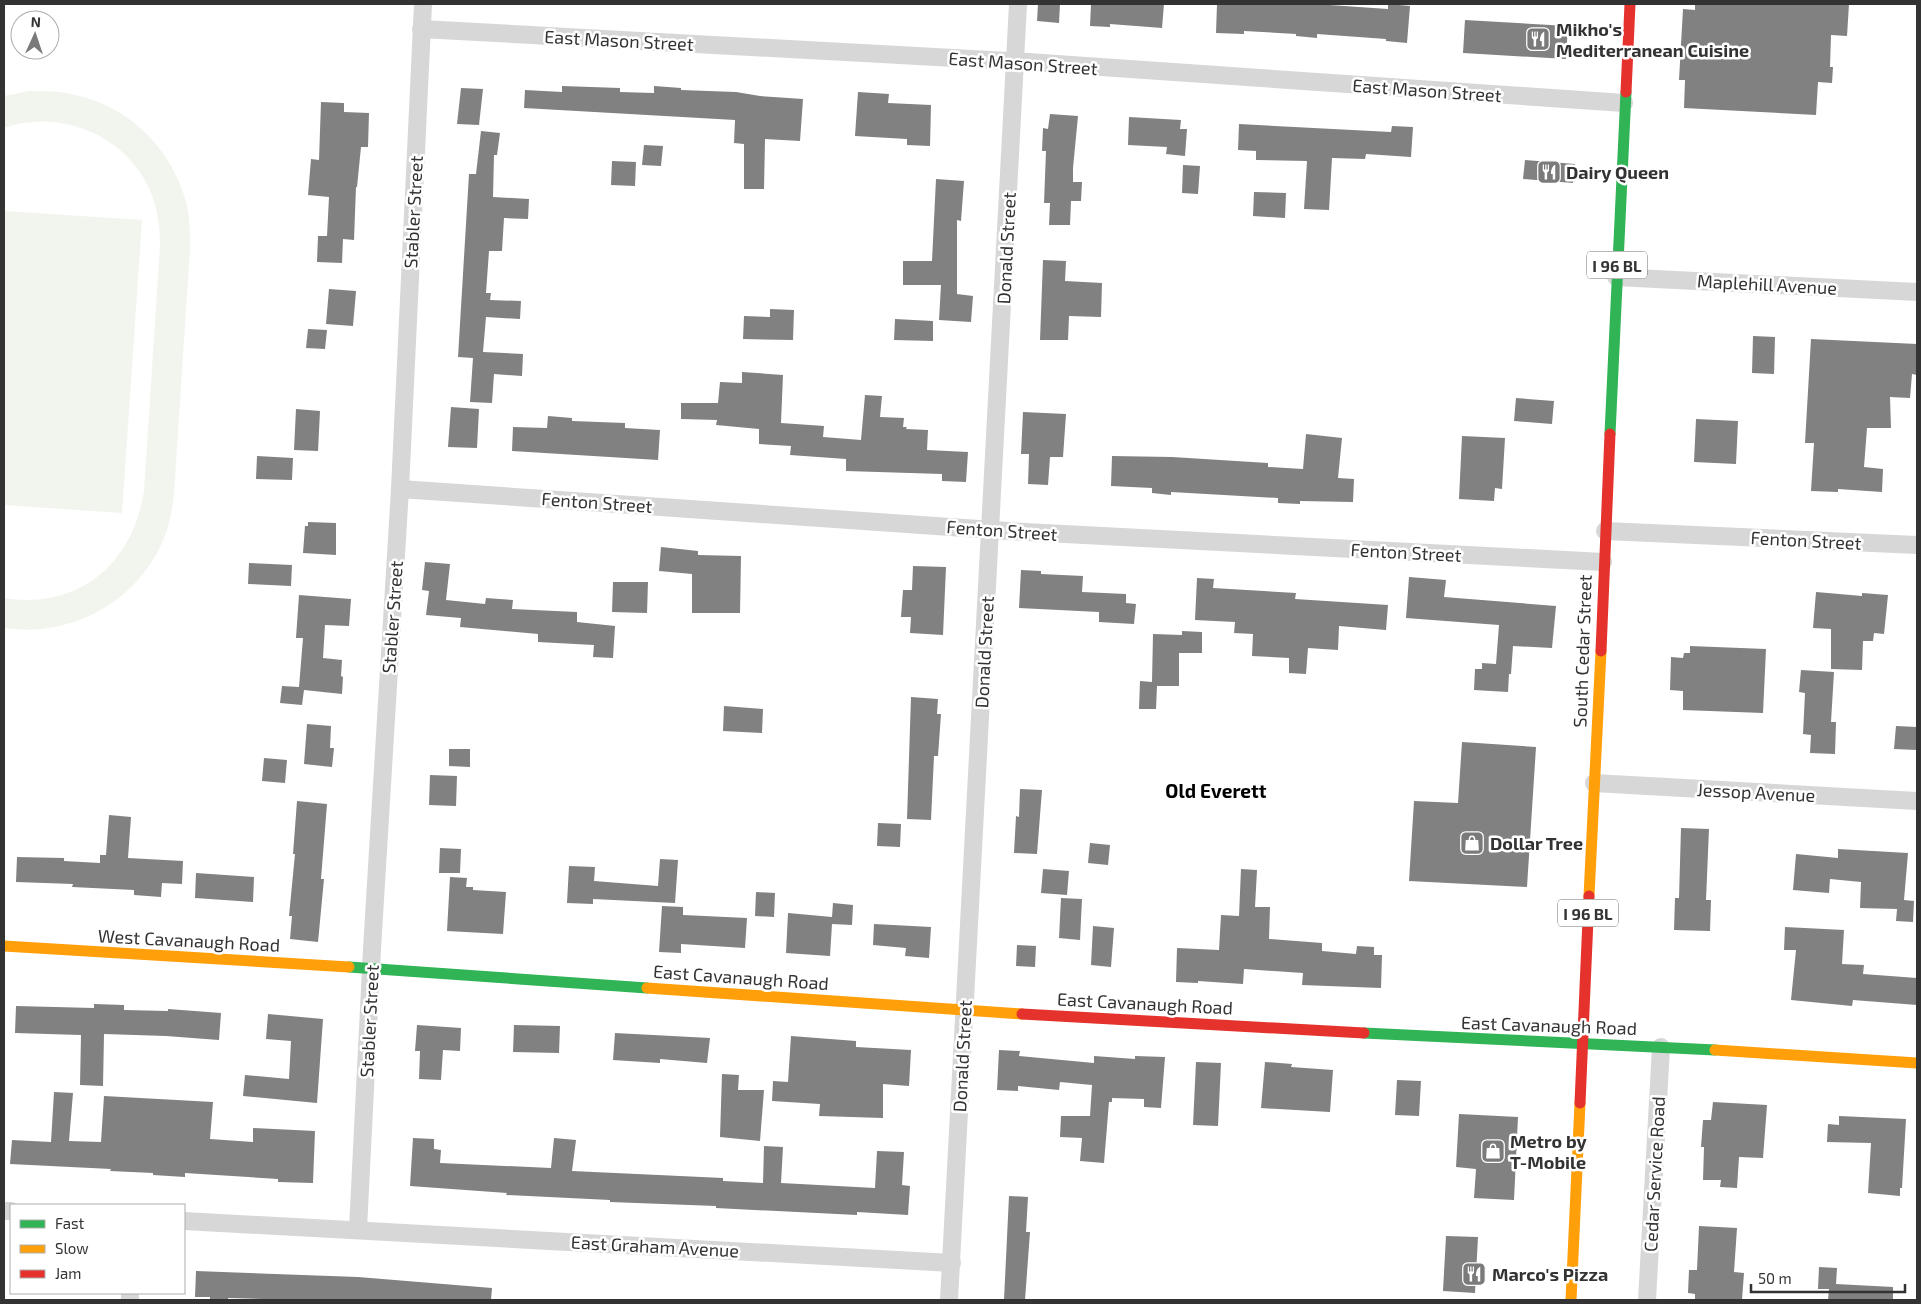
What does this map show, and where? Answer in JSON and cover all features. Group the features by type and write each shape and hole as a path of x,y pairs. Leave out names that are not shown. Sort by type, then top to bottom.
{"street":[{"name":"Stabler Street","path":"358,1229 400,489 423,4"},
{"name":"Donald Street","path":"949,1300 1018,4"},
{"name":"South Cedar Street","path":"1571,1300 1616,276 1630,4"},
{"name":"East Mason Street","path":"421,29 1016,62 1624,103"},
{"name":"Maplehill Avenue","path":"1616,276 1917,292"},
{"name":"Fenton Street","path":"400,489 991,529 1603,562"},
{"name":"Fenton Street","path":"1605,531 1917,545"},
{"name":"Jessop Avenue","path":"1594,782 1917,801"},
{"name":"West Cavanaugh Road","path":"4,946 372,968"},
{"name":"East Cavanaugh Road","path":"372,968 964,1011 1660,1047 1917,1063"},
{"name":"Cedar Service Road","path":"1647,1300 1660,1047"},
{"name":"East Graham Avenue","path":"185,1221 952,1262"}],"shaded area":[{"path":"29,91 64,93 95,101 113,109 146,133 170,164 179,183 188,213 190,248 174,494 172,511 164,538 152,561 120,597 99,611 77,621 54,627 29,630 4,628 4,598 31,600 56,597 78,589 98,576 115,560 128,540 138,517 144,491 160,232 151,193 140,173 126,156 109,142 90,132 69,125 48,122 26,123 4,128 4,96"},
{"path":"4,211 142,220 122,513 4,505"}],"building":[{"path":"1038,4 1060,4 1059,23 1037,21"},
{"path":"1091,4 1164,4 1162,28 1110,24 1110,27 1090,26"},
{"path":"1217,4 1315,4 1388,9 1388,4 1410,6 1407,43 1386,41 1386,39 1317,34 1317,38 1296,36 1296,34 1244,31 1244,34 1216,33"},
{"path":"1695,4 1849,4 1847,36 1831,35 1830,67 1833,67 1832,83 1818,82 1816,115 1684,108 1685,80 1679,80 1683,9 1695,10"},
{"path":"1465,20 1568,26 1566,59 1463,53"},
{"path":"562,86 620,88 620,92 654,93 654,86 681,88 681,90 736,92 803,99 800,141 765,139 764,189 744,189 744,144 734,143 735,120 524,108 525,90 562,92"},
{"path":"461,88 483,89 479,125 457,124"},
{"path":"858,92 889,94 888,103 931,105 930,146 907,145 907,139 855,136"},
{"path":"321,102 344,103 344,112 369,113 368,147 361,147 356,187 354,240 343,239 342,263 317,262 318,236 327,236 329,197 308,195 311,159 319,160"},
{"path":"1050,114 1078,116 1073,182 1082,182 1081,201 1071,201 1070,225 1049,225 1050,203 1044,203 1046,151 1042,151 1043,128 1048,129"},
{"path":"1129,117 1181,120 1180,129 1187,129 1185,156 1166,154 1167,147 1128,145"},
{"path":"1239,124 1391,132 1392,126 1413,127 1411,157 1366,154 1365,159 1332,158 1329,210 1304,209 1307,161 1256,160 1256,151 1238,150"},
{"path":"481,131 500,133 497,155 494,155 493,197 529,199 528,219 504,218 502,251 489,251 486,293 491,293 490,300 521,301 520,319 486,317 483,352 523,354 522,376 494,374 492,403 470,402 473,358 458,357 469,174 476,174"},
{"path":"644,145 663,146 661,166 642,165"},
{"name":"Dairy Queen","path":"1525,160 1575,164 1573,183 1523,179"},
{"path":"612,161 636,162 635,186 611,185"},
{"path":"1183,165 1200,166 1198,194 1182,193"},
{"path":"936,179 964,181 961,221 957,220 957,294 973,296 971,322 939,320 941,285 903,285 903,261 932,261"},
{"path":"1254,192 1286,193 1285,218 1253,216"},
{"path":"1043,260 1066,261 1065,281 1102,283 1101,317 1069,316 1068,340 1040,340"},
{"path":"329,289 356,291 353,326 326,324"},
{"path":"770,309 794,310 793,340 743,339 744,316 770,317"},
{"path":"895,319 933,321 933,341 894,340"},
{"path":"308,329 327,330 325,349 306,348"},
{"path":"1753,336 1775,337 1774,374 1752,373"},
{"path":"1811,339 1917,344 1917,375 1912,374 1910,398 1890,397 1891,428 1867,428 1864,467 1883,469 1882,492 1838,489 1838,492 1811,491 1814,443 1805,443"},
{"path":"742,372 783,375 781,423 824,426 823,437 861,440 865,395 882,396 880,417 904,418 903,427 907,427 906,429 928,430 927,450 968,452 966,482 942,481 942,474 846,471 846,459 790,455 791,446 759,444 759,429 716,425 717,420 681,419 681,403 718,403 720,382 742,383"},
{"path":"1516,398 1554,401 1552,424 1514,421"},
{"path":"451,407 479,409 477,448 448,447"},
{"path":"296,409 320,411 318,451 294,450"},
{"path":"1023,412 1066,414 1063,457 1050,457 1048,485 1028,484 1029,454 1021,454"},
{"path":"548,416 572,418 572,421 625,423 625,428 660,430 658,460 512,451 513,427 547,428"},
{"path":"1696,419 1738,421 1736,464 1694,462"},
{"path":"1306,434 1342,438 1338,478 1354,479 1353,502 1300,501 1300,504 1278,503 1278,498 1171,492 1171,495 1152,493 1152,488 1111,486 1112,456 1172,457 1268,463 1268,467 1303,469"},
{"path":"1462,436 1505,438 1502,489 1495,488 1494,501 1459,499"},
{"path":"257,456 293,458 292,480 256,479"},
{"path":"308,522 336,523 336,555 303,553 305,526 308,526"},
{"path":"661,547 698,551 698,555 741,556 740,613 692,613 692,574 659,571"},
{"path":"425,562 450,564 446,600 485,604 486,598 513,600 512,609 577,612 577,622 615,626 613,658 593,657 594,645 538,642 538,634 460,627 461,618 426,615 429,591 422,590"},
{"path":"249,563 292,565 291,586 248,584"},
{"path":"913,566 946,567 943,635 910,633 911,617 901,617 903,590 912,590"},
{"path":"1021,570 1041,571 1041,574 1083,576 1082,592 1126,594 1126,603 1136,604 1134,624 1099,622 1099,612 1019,608"},
{"path":"1409,577 1446,580 1444,597 1556,606 1552,648 1513,646 1508,692 1474,690 1475,669 1482,669 1482,663 1496,664 1499,625 1406,618"},
{"path":"1197,578 1214,579 1213,588 1296,593 1295,599 1388,605 1386,630 1339,626 1338,650 1308,648 1306,674 1289,673 1289,658 1252,656 1253,634 1234,633 1235,622 1195,620"},
{"path":"613,582 648,582 647,613 612,612"},
{"path":"1816,592 1862,596 1862,593 1888,595 1884,634 1874,633 1873,641 1863,641 1862,670 1831,669 1831,629 1813,628"},
{"path":"299,595 351,599 349,626 325,625 323,658 342,660 342,694 304,690 302,705 280,703 282,686 299,687 303,638 296,638"},
{"path":"1182,631 1202,632 1202,653 1179,653 1179,686 1157,686 1156,709 1139,709 1140,681 1152,682 1153,634 1182,635"},
{"path":"1690,646 1766,649 1763,713 1683,710 1683,691 1670,690 1671,657 1683,658 1684,653 1690,653"},
{"path":"1801,670 1834,672 1831,722 1836,722 1835,754 1810,753 1811,735 1803,734 1805,693 1799,692"},
{"path":"911,697 938,699 937,714 941,714 938,756 934,756 931,820 907,819"},
{"path":"724,706 763,709 762,733 723,731"},
{"path":"307,724 331,726 330,748 334,748 332,767 304,764"},
{"path":"1896,726 1917,727 1917,750 1894,749"},
{"path":"1462,742 1536,747 1527,887 1409,881 1414,801 1458,803"},
{"path":"449,749 470,749 470,767 449,766"},
{"path":"264,758 287,760 285,783 262,781"},
{"path":"430,775 457,776 456,806 429,805"},
{"path":"1020,789 1042,790 1037,854 1014,853 1016,816 1019,817"},
{"path":"297,801 327,804 321,879 324,879 318,942 290,939 292,916 289,916 295,854 293,854"},
{"path":"109,815 131,817 128,858 183,861 182,884 162,883 161,897 134,895 134,890 72,887 73,884 16,882 17,857 64,858 64,861 100,863 100,855 106,855"},
{"path":"878,823 901,824 900,847 877,846"},
{"path":"1681,828 1709,829 1706,900 1711,900 1710,931 1674,930 1675,898 1679,898"},
{"path":"1090,843 1110,845 1108,865 1088,863"},
{"path":"440,848 461,849 460,873 439,873"},
{"path":"1838,849 1908,853 1904,900 1914,901 1913,922 1896,921 1897,909 1860,908 1861,882 1830,879 1829,893 1793,890 1796,854 1838,858"},
{"path":"660,859 678,860 675,903 593,899 593,904 567,903 569,866 595,867 594,881 658,886"},
{"path":"1043,869 1069,871 1067,895 1041,893"},
{"path":"1241,869 1257,870 1255,907 1270,907 1269,939 1322,943 1322,951 1356,954 1357,946 1374,947 1374,955 1382,955 1381,988 1302,985 1303,973 1244,969 1243,984 1198,981 1198,983 1176,982 1177,948 1219,950 1221,915 1239,916"},
{"path":"196,873 254,877 253,902 195,898"},
{"path":"450,877 467,878 466,887 473,887 473,890 506,892 503,934 447,931"},
{"path":"756,892 775,893 774,917 755,916"},
{"path":"1061,898 1082,899 1080,940 1059,938"},
{"path":"833,903 853,905 852,925 832,924 830,956 786,953 788,913 832,917"},
{"path":"662,906 683,907 683,915 747,918 745,948 681,944 681,953 659,952"},
{"path":"874,924 931,927 929,958 905,956 906,948 873,945"},
{"path":"1093,926 1114,928 1111,967 1091,965"},
{"path":"1785,927 1844,930 1842,964 1864,965 1863,974 1917,978 1917,1005 1853,1000 1852,1006 1791,1000 1796,950 1784,950"},
{"path":"1017,945 1036,946 1035,967 1016,966"},
{"path":"94,1004 124,1005 124,1010 168,1011 168,1009 221,1013 219,1040 104,1034 103,1086 80,1085 81,1035 15,1033 16,1006 94,1008"},
{"path":"268,1014 323,1019 317,1103 243,1096 245,1075 289,1079 291,1041 266,1039"},
{"path":"417,1025 461,1028 460,1051 443,1050 441,1080 419,1079 420,1051 415,1051"},
{"path":"514,1025 560,1026 559,1053 513,1052"},
{"path":"615,1033 710,1038 707,1063 660,1059 660,1063 613,1060"},
{"path":"791,1036 856,1041 856,1047 911,1050 909,1086 883,1084 883,1118 819,1116 820,1104 772,1101 773,1081 788,1082"},
{"path":"999,1050 1020,1051 1019,1056 1094,1063 1094,1056 1135,1059 1135,1056 1165,1057 1161,1108 1144,1107 1144,1099 1112,1098 1112,1102 1109,1102 1104,1163 1080,1161 1082,1138 1060,1137 1061,1116 1090,1116 1092,1085 1060,1082 1059,1090 1018,1086 1018,1091 997,1090"},
{"path":"1196,1062 1221,1063 1218,1126 1193,1125"},
{"path":"1265,1062 1292,1064 1291,1067 1333,1070 1330,1112 1261,1108"},
{"path":"722,1074 739,1075 738,1090 764,1090 760,1141 720,1137"},
{"path":"1397,1080 1421,1081 1419,1116 1395,1115"},
{"path":"54,1092 73,1093 69,1141 101,1142 104,1096 213,1102 210,1139 253,1142 253,1128 315,1131 313,1183 278,1182 278,1179 185,1173 185,1177 153,1175 153,1173 110,1171 111,1169 10,1164 12,1140 51,1142"},
{"path":"1713,1102 1767,1105 1763,1158 1739,1157 1737,1188 1720,1187 1721,1180 1703,1180 1704,1147 1701,1147 1703,1120 1711,1120"},
{"path":"1459,1114 1518,1117 1514,1200 1474,1198 1476,1169 1456,1167"},
{"path":"1839,1116 1906,1119 1900,1196 1868,1193 1871,1143 1827,1142 1828,1124 1839,1125"},
{"path":"413,1138 434,1139 434,1149 441,1150 440,1163 551,1168 554,1138 576,1140 572,1171 723,1178 723,1181 763,1183 764,1146 783,1147 781,1183 875,1188 877,1151 904,1152 902,1185 910,1186 908,1215 857,1212 857,1215 716,1208 716,1206 610,1202 610,1200 506,1195 507,1193 410,1186"},
{"path":"1009,1196 1028,1197 1026,1232 1030,1232 1025,1300 1004,1300"},
{"path":"1699,1226 1737,1228 1734,1272 1744,1273 1742,1300 1695,1300 1695,1294 1688,1293 1689,1270 1697,1270"},
{"path":"1446,1236 1478,1237 1475,1293 1443,1291"},
{"path":"1819,1267 1837,1268 1836,1284 1893,1287 1893,1300 1828,1300 1829,1289 1818,1289"},
{"path":"196,1271 358,1277 492,1288 491,1300 228,1298 228,1300 210,1300 210,1297 195,1297"}],"traffic: fast":[{"path":"1610,434 1626,92"},
{"path":"349,967 647,988"},
{"path":"1364,1033 1715,1050"}],"traffic: slow":[{"path":"1589,896 1601,651"},
{"path":"4,946 349,967"},
{"path":"647,988 1022,1014"},
{"path":"1715,1050 1917,1063"},
{"path":"1571,1300 1580,1103"}],"traffic: jam":[{"path":"1626,92 1630,4"},
{"path":"1601,651 1610,434"},
{"path":"1580,1103 1589,896"},
{"path":"1022,1014 1364,1033"}],"place":[{"name":"Mikho's Mediterranean Cuisine","path":"1538,39"},
{"name":"Dairy Queen","path":"1549,172"},
{"name":"Dollar Tree","path":"1472,843"},
{"name":"Metro by T-Mobile","path":"1493,1151"},
{"name":"Marco's Pizza","path":"1474,1274"}],"district":[{"name":"Old Everett","path":"1216,790"}]}
